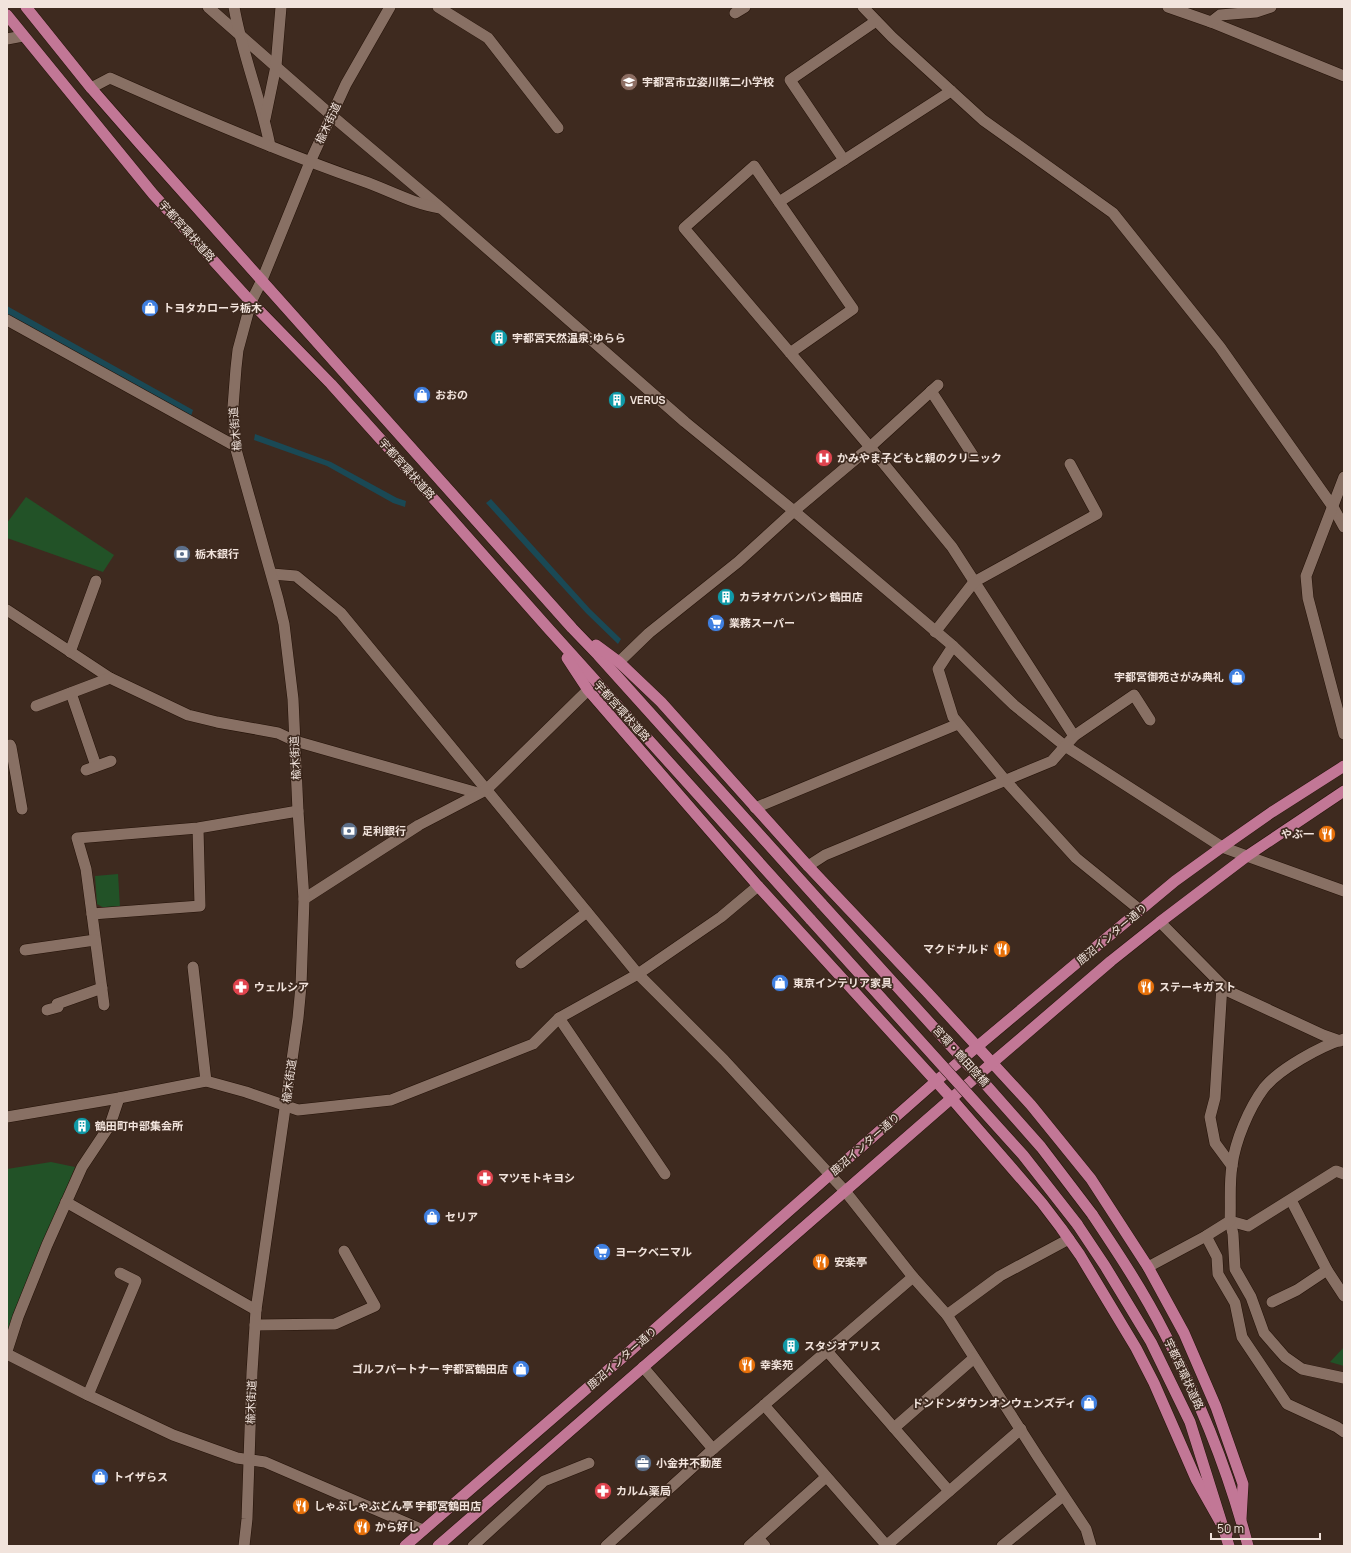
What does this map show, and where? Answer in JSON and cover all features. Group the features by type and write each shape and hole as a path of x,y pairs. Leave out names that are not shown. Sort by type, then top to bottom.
{"main road":[{"name":"宇都宮環状道路","path":"26,7 91,88 180,190 572,628 822,904"},
{"name":"宇都宮環状道路","path":"7,15 154,194 251,302 331,384 547,627 811,920"},
{"path":"547,627 588,690 758,886 952,1099 1042,1203 1069,1239 1136,1348 1154,1384 1196,1479 1226,1534"},
{"path":"572,628 620,662 661,702 808,866 1031,1105 1091,1180 1148,1267 1184,1332 1216,1407 1243,1484 1241,1519"},
{"name":"鹿沼インター通り","path":"405,1546 977,1046 1140,910 1222,847 1272,812 1344,766"},
{"name":"鹿沼インター通り","path":"444,1544 643,1367 992,1063 1160,922 1247,856 1344,791"},
{"name":"宮環・鶴田陸橋","path":"822,904 988,1086 1041,1147 1092,1214"},
{"name":"宮環・鶴田陸橋","path":"811,920 1023,1156 1078,1224"},
{"name":"宇都宮環状道路","path":"1092,1214 1139,1288 1165,1334 1202,1412 1223,1466 1241,1519 1248,1546"},
{"name":"宇都宮環状道路","path":"1078,1224 1151,1342 1186,1416 1229,1546"}],"street":[{"path":"208,7 331,115 441,208 685,422 794,511 953,646 1014,705 1065,746 1222,847 1344,891"},
{"path":"234,7 239,34 265,120 270,146"},
{"path":"265,120 276,66 281,7"},
{"name":"楡木街道","path":"244,1546 256,1310 298,1018 301,986 304,898 298,812 293,699 287,644 284,624 272,574 234,446 233,406 236,368 238,350 251,302 262,280 310,162 346,84 390,7"},
{"path":"438,7 488,38 558,128"},
{"path":"735,13 745,7"},
{"path":"863,7 892,37 983,120 1113,213 1220,347 1333,507 1344,527"},
{"path":"1168,7 1212,22 1344,76"},
{"path":"1212,22 1220,15 1256,12 1271,7"},
{"path":"844,160 790,80 876,21"},
{"path":"7,39 23,36"},
{"path":"91,88 110,78 310,162 426,206 441,208"},
{"path":"779,202 951,91"},
{"path":"790,353 853,309 754,166 684,228 790,353 870,447 952,547 1074,736"},
{"path":"7,320 234,446"},
{"path":"620,662 649,633 738,562 935,388 974,457"},
{"path":"935,632 974,582 1097,514 1070,464"},
{"path":"1344,477 1306,576 1308,598 1344,734"},
{"path":"272,574 296,576 341,614 482,791 587,912 638,974 724,1060 845,1192 913,1277 947,1315 1063,1496 1086,1529 1091,1546"},
{"path":"70,652 96,581"},
{"path":"7,610 110,678 188,715 278,733 295,740 482,791"},
{"path":"953,646 938,669 953,717 1005,780 1076,858 1140,910"},
{"path":"36,706 110,678"},
{"path":"304,898 420,825 482,791 588,690"},
{"path":"70,693 91,768 112,761"},
{"path":"808,866 825,855 1052,761 1074,736 1134,696 1150,720"},
{"path":"755,808 958,724"},
{"path":"7,746 10,745 11,747 22,809"},
{"path":"104,1005 86,869 77,838 198,828 298,812"},
{"path":"92,914 200,906 198,828"},
{"path":"7,1117 119,1098 206,1081 246,1092 298,1110 391,1100 533,1044 560,1018 638,974 721,917 758,886"},
{"path":"521,963 587,912"},
{"path":"1160,922 1228,991 1323,1035 1342,1040"},
{"path":"25,950 95,940"},
{"path":"193,967 206,1081"},
{"path":"1222,985 1215,1098 1210,1117 1215,1143 1232,1166"},
{"path":"47,1010 58,1007 57,1004 102,988"},
{"path":"560,1018 665,1174"},
{"path":"1342,1040 1328,1044 1284,1071 1265,1087 1251,1108 1245,1122 1232,1166 1230,1221 1233,1234 1235,1269 1252,1297 1264,1333 1284,1357 1302,1369 1344,1378"},
{"path":"7,1350 28,1291 66,1202 82,1167 110,1125 119,1098"},
{"path":"1148,1267 1206,1236 1230,1221 1248,1226 1336,1172 1344,1174"},
{"path":"1291,1200 1327,1270 1344,1296"},
{"path":"66,1202 256,1310"},
{"path":"1206,1236 1217,1257 1218,1274 1235,1303 1242,1337 1287,1404 1337,1427 1344,1432"},
{"path":"947,1315 1000,1276 1069,1239"},
{"path":"255,1325 335,1324 375,1306 344,1251"},
{"path":"1272,1302 1297,1290 1327,1270"},
{"path":"88,1395 136,1281 120,1273"},
{"path":"606,1546 713,1449 913,1277"},
{"path":"827,1351 949,1491"},
{"path":"7,1354 88,1395 178,1437 237,1458 265,1462 423,1530"},
{"path":"894,1428 974,1358"},
{"path":"643,1367 713,1449"},
{"path":"764,1405 886,1546 1021,1429"},
{"path":"473,1546 544,1481 589,1463"},
{"path":"749,1546 762,1542 826,1477"},
{"path":"1002,1546 1063,1496"}],"green space":[{"path":"26,497 114,555 103,572 7,538 7,523"},
{"path":"118,874 120,907 104,908 97,904 95,876"},
{"path":"51,1162 75,1167 7,1335 7,1169"},
{"path":"1344,1347 1344,1366 1330,1362"}],"water":[{"path":"7,306 193,410 191,416 7,314"},
{"path":"255,434 331,462 397,498 406,501 405,507 393,503 327,466 254,440"},
{"path":"491,499 590,609 621,639 618,644 586,613 486,503"}],"place":[{"name":"宇都宮市立姿川第二小学校","path":"629,82"},
{"name":"トヨタカローラ栃木","path":"150,308"},
{"name":"宇都宮天然温泉;ゆらら","path":"499,338"},
{"name":"おおの","path":"422,395"},
{"name":"VERUS","path":"617,400"},
{"name":"かみやま子どもと親のクリニック","path":"824,458"},
{"name":"栃木銀行","path":"182,554"},
{"name":"カラオケバンバン 鶴田店","path":"726,597"},
{"name":"業務スーパー","path":"716,623"},
{"name":"宇都宮御苑さがみ典礼","path":"1237,677"},
{"name":"足利銀行","path":"349,831"},
{"name":"やぶ一","path":"1327,834"},
{"name":"マクドナルド","path":"1002,949"},
{"name":"東京インテリア家具","path":"780,983"},
{"name":"ウェルシア","path":"241,987"},
{"name":"ステーキガスト","path":"1146,987"},
{"name":"鶴田町中部集会所","path":"82,1126"},
{"name":"マツモトキヨシ","path":"485,1178"},
{"name":"セリア","path":"432,1217"},
{"name":"ヨークベニマル","path":"602,1252"},
{"name":"安楽亭","path":"821,1262"},
{"name":"スタジオアリス","path":"791,1346"},
{"name":"幸楽苑","path":"747,1365"},
{"name":"ゴルフパートナー 宇都宮鶴田店","path":"521,1369"},
{"name":"ドンドンダウンオンウェンズディ","path":"1089,1403"},
{"name":"小金井不動産","path":"643,1463"},
{"name":"トイザらス","path":"100,1477"},
{"name":"カルム薬局","path":"603,1491"},
{"name":"しゃぶしゃぶどん亭 宇都宮鶴田店","path":"301,1506"},
{"name":"から好し","path":"362,1527"}]}
